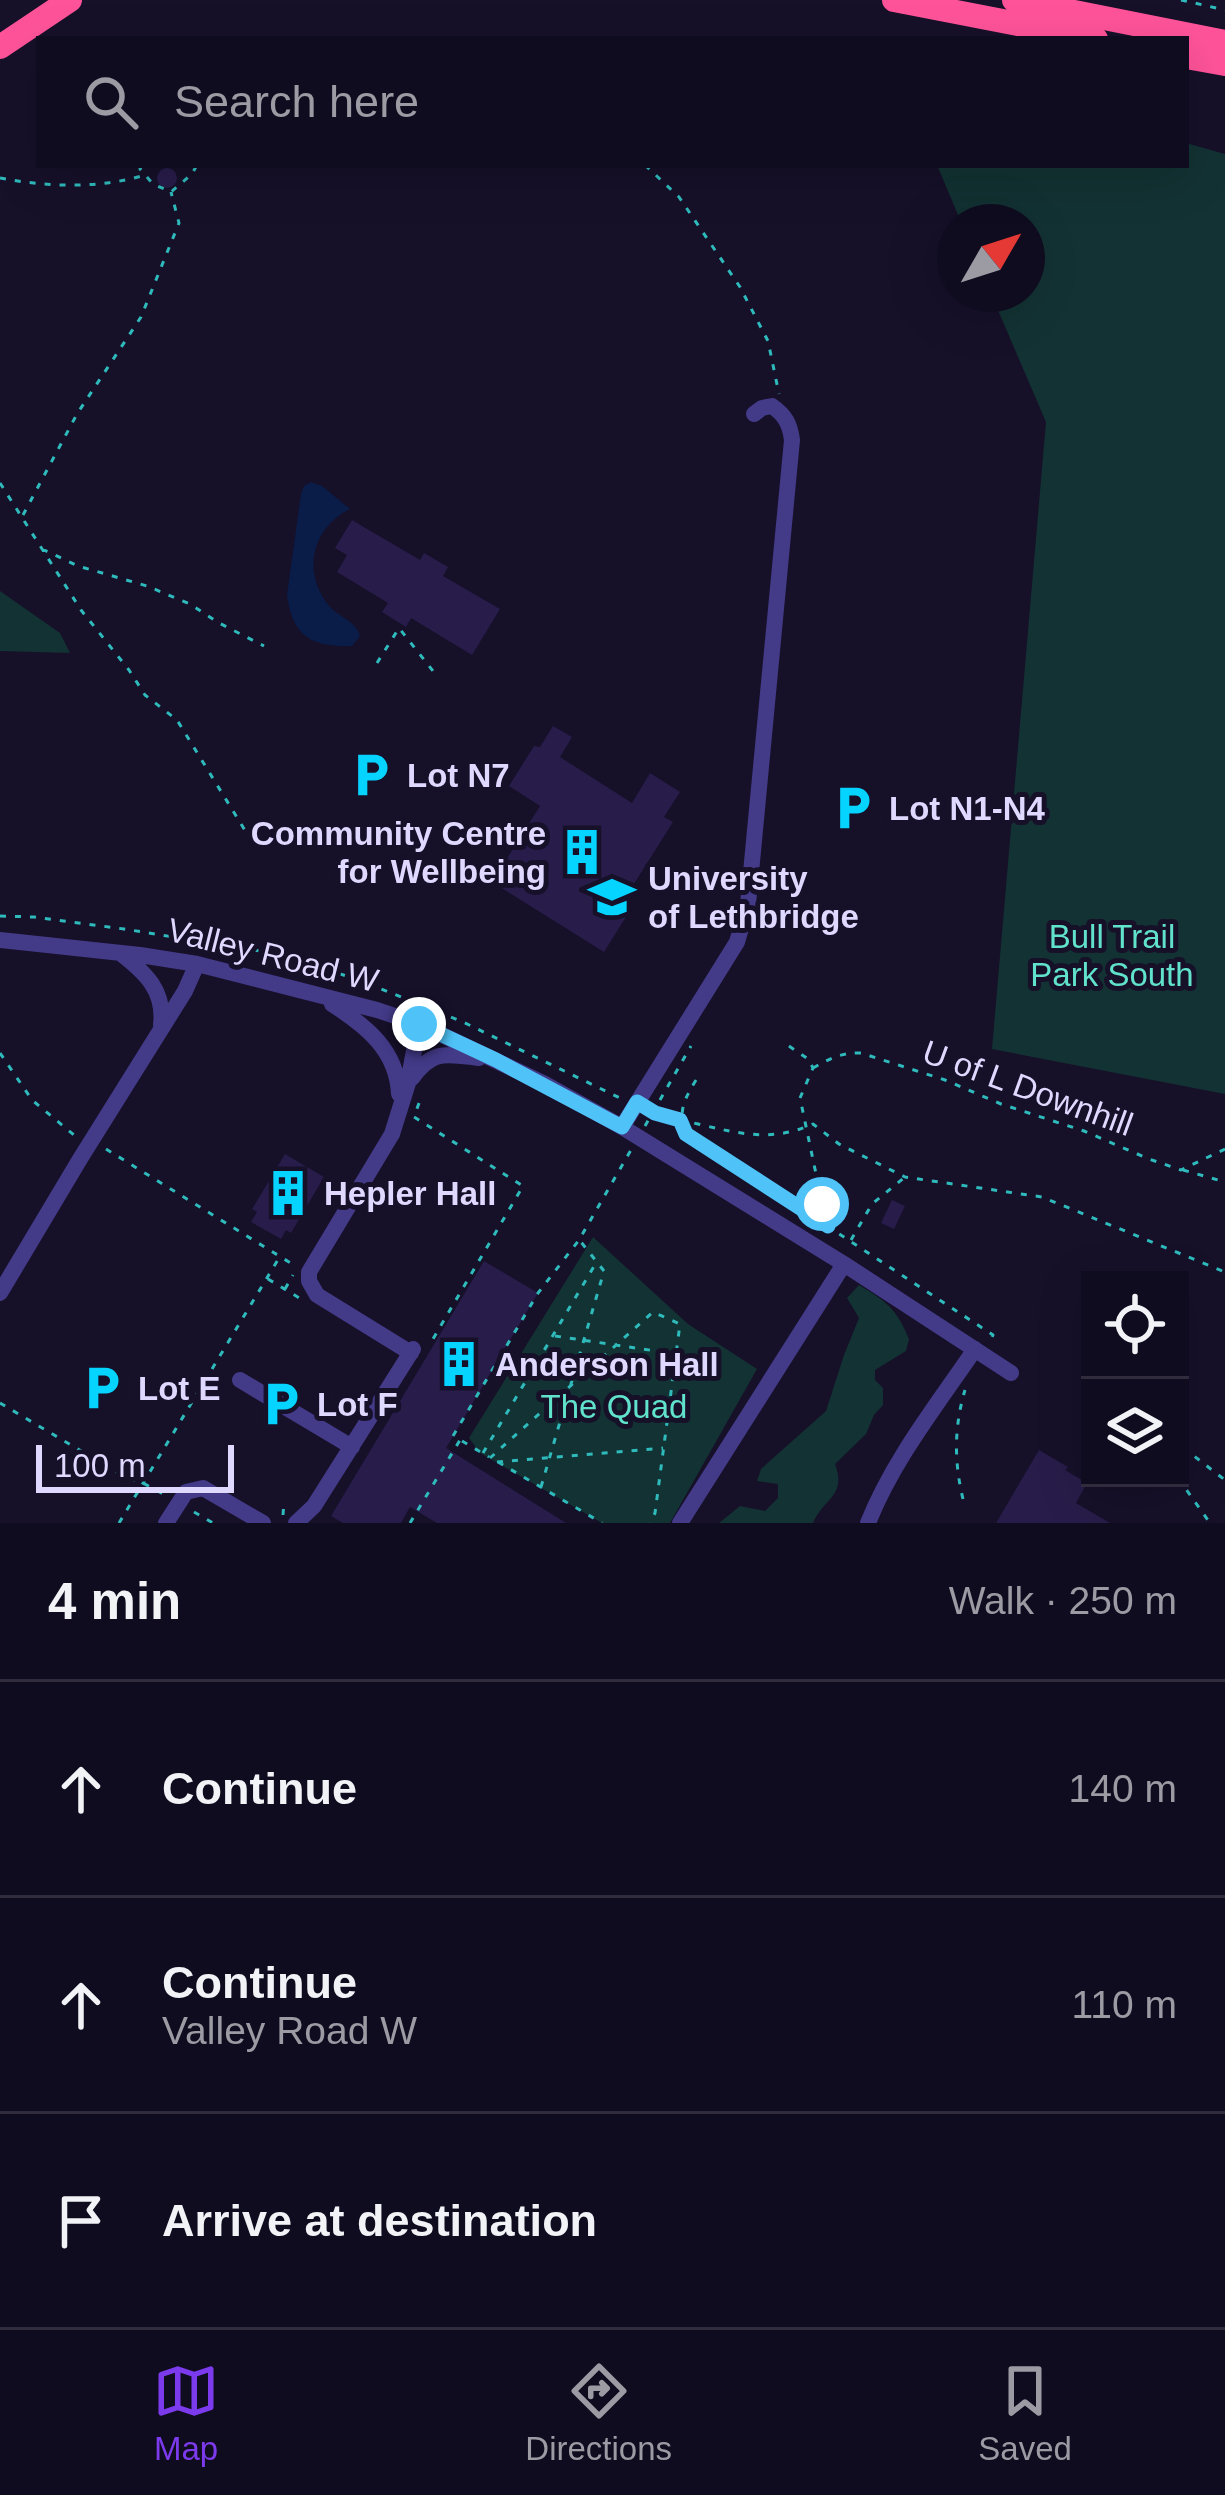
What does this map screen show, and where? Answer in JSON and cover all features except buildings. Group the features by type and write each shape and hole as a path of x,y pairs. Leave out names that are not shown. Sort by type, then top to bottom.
{"highway":[{"path":"0,47 70,0"},
{"path":"894,0 1080,36"},
{"path":"1014,0 1225,42"},
{"path":"1189,58 1225,64"}],"street":[{"path":"622,1127 645,1107 737,942 748,904 792,440 783,414 772,406 754,414"},
{"name":"Valley Road W","path":"0,940 197,964 419,1024 639,1137 1011,1373"},
{"path":"119,952 140,968 159,994 163,1007 159,1033"},
{"path":"0,1293 85,1136 159,1033 197,964"},
{"path":"316,994 362,1024 384,1048 398,1077 397,1118"},
{"path":"296,1523 314,1506 417,1351 317,1294 309,1274 392,1134 409,1083 419,1024"},
{"path":"409,1083 433,1056 496,1060"},
{"path":"680,1523 844,1264"},
{"path":"868,1523 884,1486 979,1352"},
{"path":"240,1380 352,1447"},
{"path":"166,1523 186,1492 194,1488 203,1488 262,1523"}],"path":[{"path":"1181,0 1225,10"},
{"path":"140,168 153,184 171,192"},
{"path":"171,192 195,168"},
{"path":"648,168 679,197 740,287 768,341 783,414"},
{"path":"0,178 64,186 146,176"},
{"path":"22,518 77,414 141,317 179,223 171,192"},
{"path":"0,483 81,610 146,695 177,720 247,832"},
{"path":"41,548 78,566 190,604 264,646"},
{"path":"377,663 399,628 434,671"},
{"path":"602,1523 453,1436 538,1293 579,1240 639,1137 645,1107 698,1035"},
{"path":"789,1046 813,1068 800,1098 828,1226"},
{"path":"0,1052 32,1100 74,1135 85,1136 309,1274"},
{"name":"U of L Downhill","path":"813,1068 849,1052 861,1053 1084,1131 1149,1160 1225,1182"},
{"path":"697,1080 680,1120 686,1134 993,1335 979,1352"},
{"path":"417,1351 523,1191 523,1186 415,1118 419,1103"},
{"path":"645,1107 742,1135 771,1137 813,1124 839,1144 905,1177 1042,1197 1225,1272"},
{"path":"1181,1170 1225,1149"},
{"path":"850,1241 872,1204 905,1177"},
{"path":"541,1487 604,1271 579,1240"},
{"path":"119,1523 279,1257"},
{"path":"483,1453 597,1262"},
{"path":"490,1457 653,1312 680,1324 650,1523"},
{"path":"553,1335 676,1354"},
{"path":"963,1499 956,1452 966,1387"},
{"path":"0,1402 124,1478 143,1483 213,1523"},
{"path":"410,1523 460,1440"},
{"path":"497,1462 664,1448"},
{"path":"1189,1456 1225,1480"},
{"path":"1184,1487 1210,1523"},
{"path":"284,1501 285,1523"}],"green space":[{"name":"Bull Trail Park South","path":"1189,144 1225,154 1225,1094 992,1049 1046,422 999,312 1045,312 1045,204 953,204 938,168 1189,168"},
{"path":"0,591 60,633 70,653 0,651"},
{"name":"The Quad","path":"593,1237 688,1324 757,1369 670,1523 602,1523 480,1453 469,1438"},
{"path":"859,1285 890,1307 909,1339 906,1351 875,1370 875,1380 883,1388 883,1405 866,1434 835,1464 836,1490 813,1523 719,1523 740,1506 765,1511 778,1498 778,1484 757,1481 761,1469 826,1411 859,1318 847,1298"}],"water":[{"path":"311,482 350,509 320,537 314,562 326,602 358,630 360,636 352,646 306,637 290,609 287,595 301,494"}],"place":[{"name":"Lot N7","path":"371,775"},
{"name":"Lot N1-N4","path":"853,808"},
{"name":"Community Centre for Wellbeing","path":"582,852"},
{"name":"University of Lethbridge","path":"612,897"},
{"name":"Hepler Hall","path":"288,1193"},
{"name":"Anderson Hall","path":"459,1364"},
{"name":"Lot E","path":"102,1388"},
{"name":"Lot F","path":"281,1404"}],"route":[{"path":"419,1024 622,1127 637,1102 680,1120 686,1134 828,1226 822,1204"}]}
